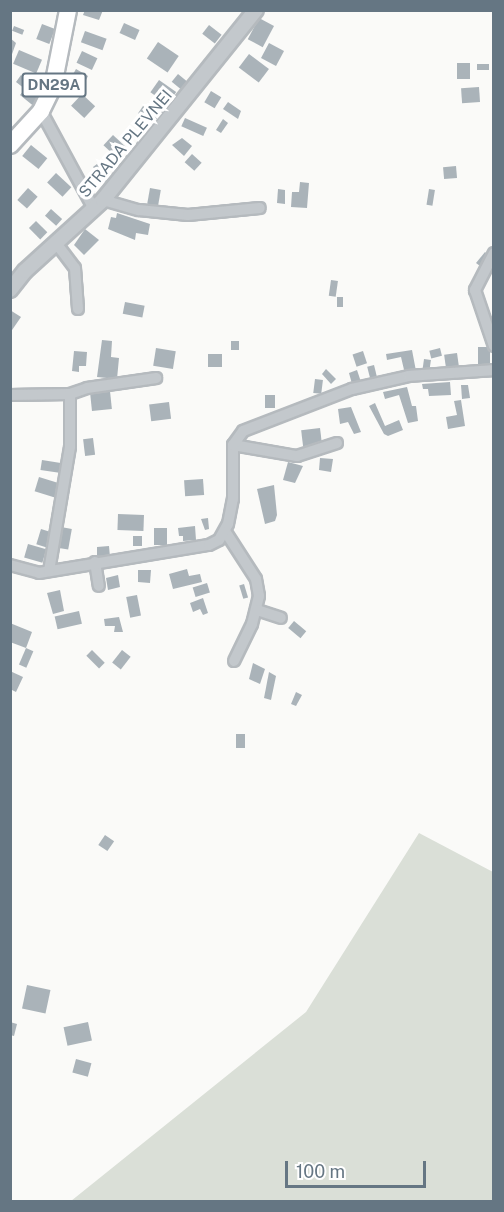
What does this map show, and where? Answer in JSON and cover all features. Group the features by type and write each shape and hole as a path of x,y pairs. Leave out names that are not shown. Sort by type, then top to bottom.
{"main road":[{"name":"DN29A","path":"10,145 41,111 53,86 68,10"}],"street":[{"name":"STRADA PLEVNEI","path":"10,290 98,204 256,10"},
{"path":"41,111 98,204 188,215 260,208"},
{"path":"56,243 75,268 78,309"},
{"path":"494,253 475,290 494,346"},
{"path":"15,567 29,573 49,571 209,545 225,531 233,499 233,445 243,431 352,389 409,376 494,370"},
{"path":"10,394 70,394 95,386 156,378"},
{"path":"49,571 70,447 70,394"},
{"path":"233,445 297,456 338,443"},
{"path":"225,531 256,579 257,610 234,661"},
{"path":"96,562 99,586"},
{"path":"257,610 280,618"}],"shaded area":[{"path":"419,833 493,872 493,1201 71,1201 306,1012"}],"building":[{"path":"85,10 103,10 99,20 83,15"},
{"path":"259,18 274,26 263,47 248,39"},
{"path":"124,23 140,30 135,40 120,33"},
{"path":"42,24 55,29 49,44 36,39"},
{"path":"209,25 222,35 215,44 202,34"},
{"path":"14,26 24,30 22,35 12,31"},
{"path":"85,31 107,39 103,50 81,42"},
{"path":"10,38 16,43 11,57 10,57"},
{"path":"158,42 179,56 168,73 147,59"},
{"path":"269,43 284,51 276,66 261,58"},
{"path":"19,50 42,60 36,74 13,64"},
{"path":"82,51 97,58 92,70 77,63"},
{"path":"249,54 269,69 259,83 239,68"},
{"path":"457,63 470,63 470,79 457,79"},
{"path":"477,64 489,64 489,70 477,70"},
{"path":"76,69 88,76 85,82 72,76"},
{"path":"178,74 188,82 182,90 172,82"},
{"path":"21,75 46,95 36,108 20,95 25,89 16,82"},
{"path":"159,80 176,92 168,104 150,92"},
{"path":"479,87 480,102 462,103 461,88"},
{"path":"211,91 221,97 215,108 204,102"},
{"path":"82,94 95,106 84,118 71,106"},
{"path":"228,102 241,111 238,119 223,109"},
{"path":"143,106 158,116 153,124 138,113"},
{"path":"185,118 207,128 203,136 181,126"},
{"path":"223,119 228,123 221,133 216,130"},
{"path":"113,135 126,147 117,158 103,145"},
{"path":"182,138 192,146 184,156 172,145"},
{"path":"31,145 47,158 39,169 22,156"},
{"path":"192,154 202,163 194,171 185,162"},
{"path":"101,161 112,177 105,182 93,167"},
{"path":"456,166 457,178 444,179 443,167"},
{"path":"56,173 71,187 62,197 47,183"},
{"path":"300,182 309,183 307,208 291,207 292,192 299,192"},
{"path":"28,188 38,197 27,209 17,200"},
{"path":"150,188 161,190 158,206 147,204"},
{"path":"278,189 285,190 285,204 277,203"},
{"path":"429,189 435,190 432,206 426,205"},
{"path":"51,209 62,219 56,226 45,216"},
{"path":"117,213 150,224 148,235 136,233 135,240 108,229 111,217 116,218"},
{"path":"36,221 47,232 40,239 29,228"},
{"path":"85,229 99,240 84,255 74,245"},
{"path":"485,252 489,256 480,266 476,263"},
{"path":"331,280 338,281 336,297 329,296"},
{"path":"337,297 343,297 343,307 337,307"},
{"path":"125,302 145,306 142,318 123,314"},
{"path":"10,310 21,317 10,333"},
{"path":"102,340 112,341 111,357 119,358 117,379 97,377"},
{"path":"231,341 239,341 239,350 231,350"},
{"path":"478,347 490,347 490,364 478,364"},
{"path":"156,348 176,351 173,369 153,366"},
{"path":"440,348 442,356 431,358 429,351"},
{"path":"412,350 416,371 405,374 401,357 387,360 386,354"},
{"path":"74,351 87,352 86,366 79,366 79,372 72,371"},
{"path":"363,351 367,363 357,367 353,354"},
{"path":"457,353 459,368 446,370 444,355"},
{"path":"208,354 222,354 222,367 208,367"},
{"path":"424,359 431,360 429,371 422,370"},
{"path":"374,365 377,377 370,378 367,367"},
{"path":"326,369 336,379 331,384 322,374"},
{"path":"357,370 361,382 352,384 349,373"},
{"path":"315,379 323,380 321,394 313,393"},
{"path":"450,382 451,395 429,396 428,389 423,389 422,384"},
{"path":"461,385 468,385 470,398 462,399"},
{"path":"407,387 412,406 416,406 418,421 408,423 399,395 385,399 383,392"},
{"path":"110,391 112,409 92,411 90,393"},
{"path":"265,395 275,395 275,408 265,408"},
{"path":"461,400 465,426 448,429 446,417 457,415 454,401"},
{"path":"169,402 171,419 151,421 149,404"},
{"path":"375,403 385,426 399,420 403,430 388,436 384,434 369,406"},
{"path":"351,407 361,432 354,434 348,422 340,424 338,409"},
{"path":"320,428 322,444 303,446 301,430"},
{"path":"93,438 95,455 85,456 83,439"},
{"path":"320,458 333,459 331,472 319,470"},
{"path":"42,460 61,463 59,473 40,470"},
{"path":"288,462 303,466 295,483 283,480"},
{"path":"39,477 59,483 55,497 35,491"},
{"path":"203,479 204,495 185,496 184,480"},
{"path":"274,485 277,515 275,521 265,524 257,489"},
{"path":"118,514 144,515 143,531 117,530"},
{"path":"208,518 209,529 205,530 201,519"},
{"path":"195,526 196,540 183,541 183,536 179,536 178,528"},
{"path":"61,527 72,529 68,550 57,548"},
{"path":"154,528 167,528 167,545 154,545"},
{"path":"41,529 51,532 46,547 36,544"},
{"path":"133,536 142,536 142,546 133,546"},
{"path":"28,544 46,549 42,563 24,557"},
{"path":"109,546 110,557 97,560 97,547"},
{"path":"187,569 189,576 200,574 202,582 173,589 169,574"},
{"path":"138,570 151,570 150,583 138,582"},
{"path":"118,575 120,587 108,590 106,578"},
{"path":"207,583 210,593 196,597 193,587"},
{"path":"244,584 248,597 243,599 239,585"},
{"path":"60,590 64,611 53,614 47,593"},
{"path":"137,595 141,616 130,618 126,597"},
{"path":"203,598 208,613 203,615 200,609 193,612 190,603"},
{"path":"79,611 82,624 58,629 55,617"},
{"path":"119,617 123,632 114,632 115,626 105,626 104,619"},
{"path":"294,621 306,631 300,638 288,628"},
{"path":"10,623 32,632 26,648 10,642"},
{"path":"26,648 33,651 26,668 19,665"},
{"path":"92,650 105,663 99,668 86,656"},
{"path":"122,650 131,657 121,669 112,663"},
{"path":"253,663 265,669 260,684 249,679"},
{"path":"10,671 23,677 16,692 10,689"},
{"path":"269,672 276,676 271,700 264,698"},
{"path":"296,692 302,695 296,706 291,704"},
{"path":"236,734 245,734 245,748 236,748"},
{"path":"105,835 114,841 107,851 98,845"},
{"path":"27,985 50,990 45,1013 22,1008"},
{"path":"10,1022 17,1024 14,1036 10,1035"},
{"path":"88,1022 92,1041 67,1046 64,1027"},
{"path":"76,1059 91,1063 88,1077 72,1073"}]}
